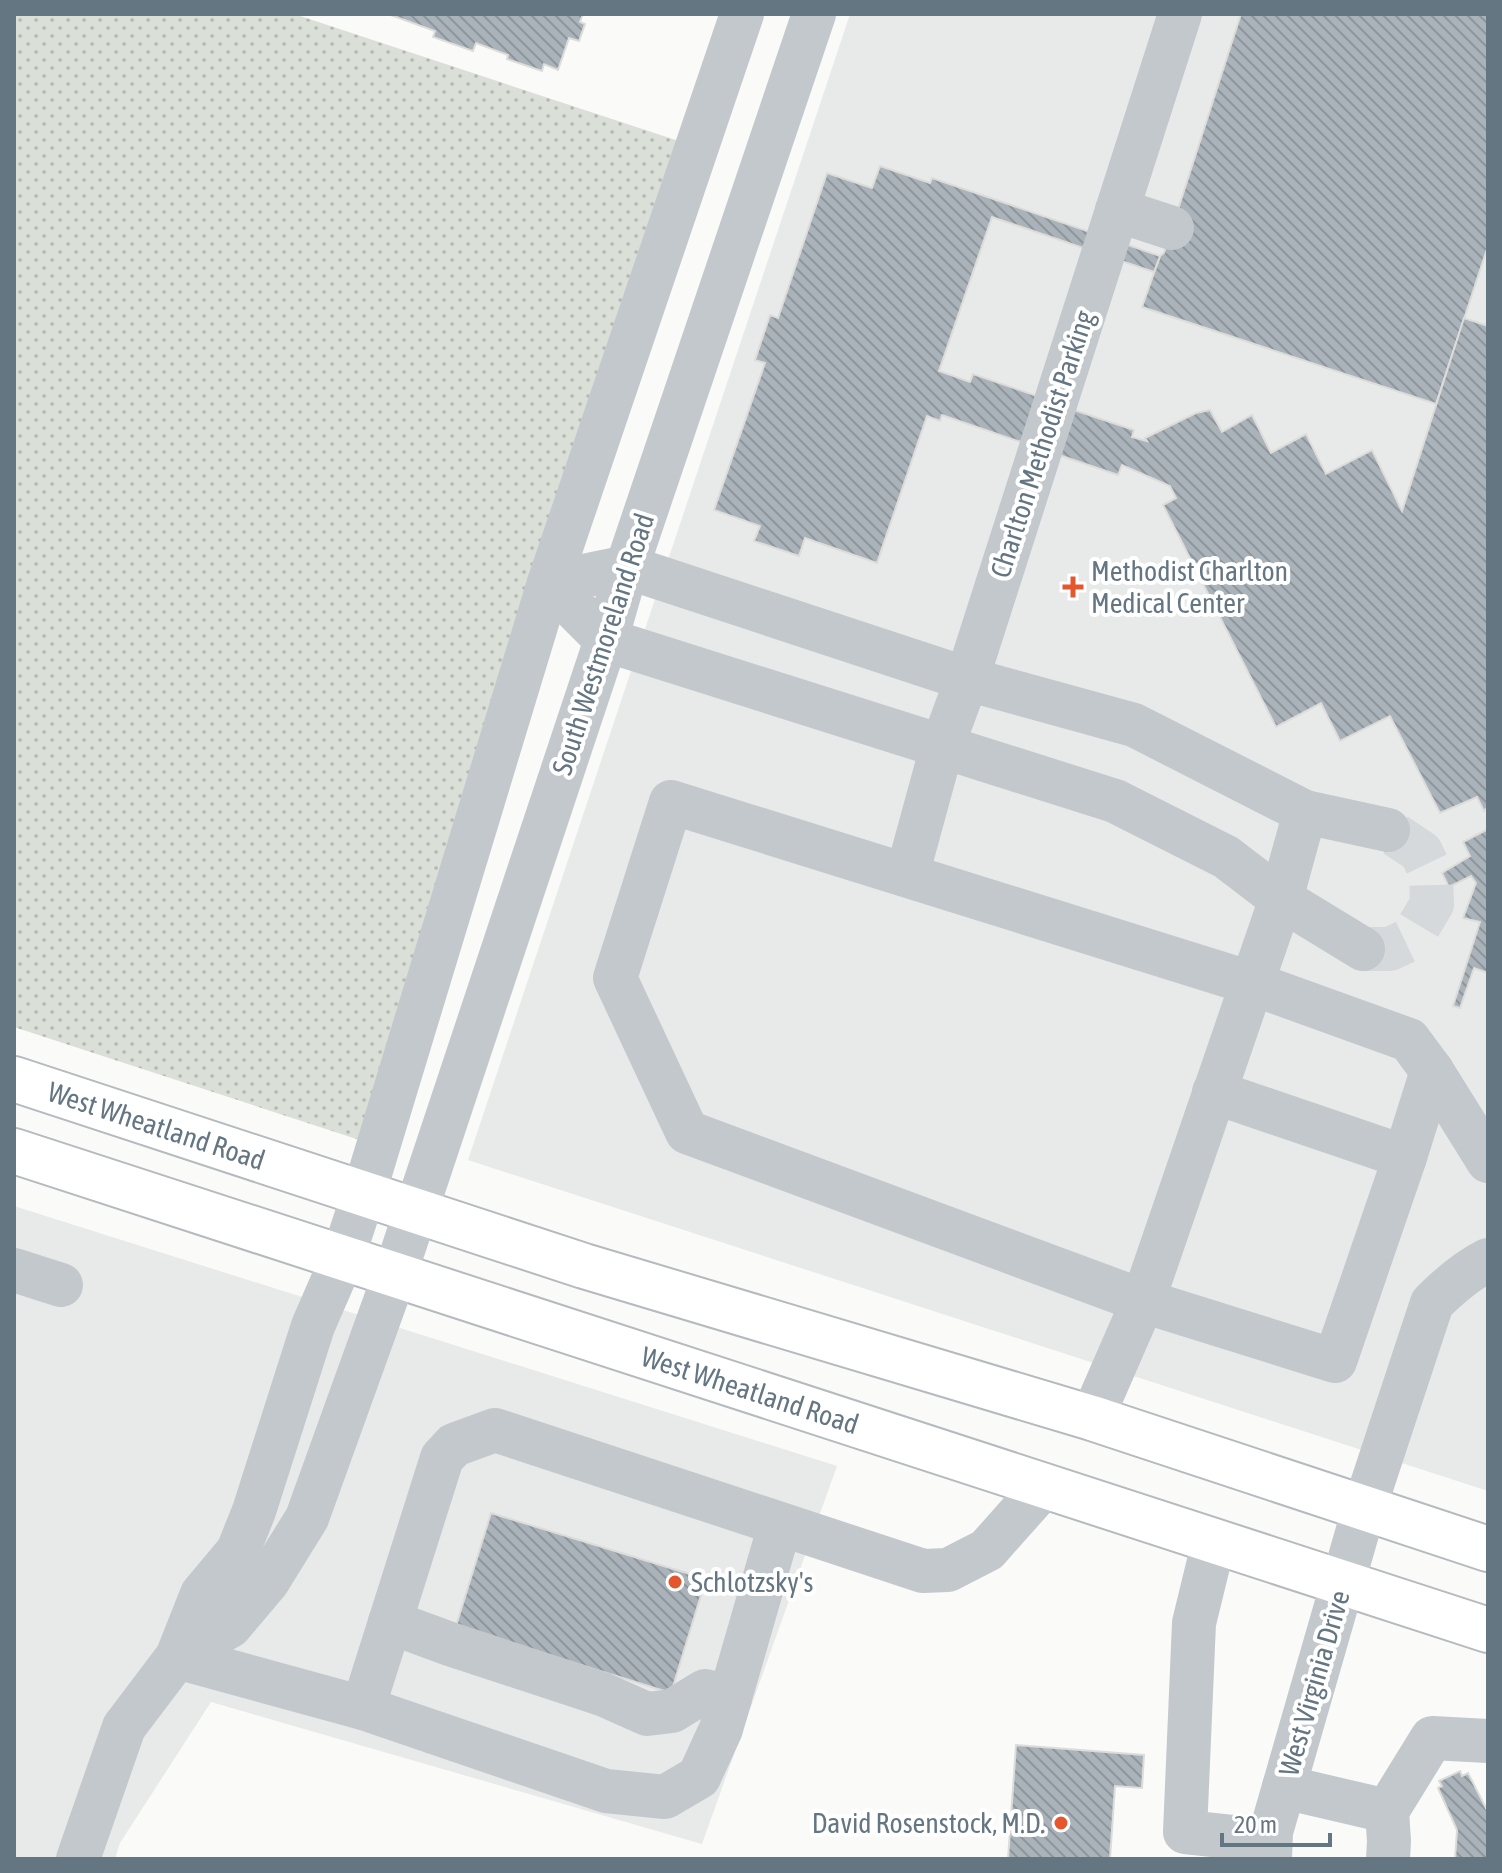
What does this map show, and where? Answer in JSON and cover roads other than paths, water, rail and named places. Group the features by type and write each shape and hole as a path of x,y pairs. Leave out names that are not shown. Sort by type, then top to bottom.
{"main road":[{"name":"West Wheatland Road","path":"14,1079 584,1266 1092,1418 1488,1549"},
{"name":"West Wheatland Road","path":"14,1151 1488,1630"}],"street":[{"path":"78,1859 124,1727 177,1657 202,1594 238,1551 254,1511 313,1326 343,1257 364,1193 549,583 742,14"},
{"name":"South Westmoreland Road","path":"177,1657 230,1626 268,1581 307,1518 395,1274 606,640 627,567 814,14"},
{"name":"Charlton Methodist Parking","path":"907,875 942,747 967,679 1180,14"},
{"path":"1117,210 1172,228"},
{"path":"549,583 627,567 967,679 1134,725 1305,812 1388,830"},
{"path":"549,583 606,640 1115,801 1226,857 1281,899 1363,949"},
{"path":"1432,1071 1335,1361 1143,1301 687,1132 615,978 671,802 1251,983 1409,1040 1432,1071 1488,1161"},
{"path":"1092,1418 1143,1301 1281,899 1305,812"},
{"path":"1214,1092 1405,1157"},
{"name":"West Virginia Drive","path":"1270,1850 1271,1832 1364,1509 1432,1303 1449,1285 1488,1260"},
{"path":"14,1270 61,1285"},
{"path":"363,1708 442,1458 454,1445 495,1430 923,1571 948,1570 987,1550 1044,1486"},
{"path":"177,1657 363,1708 606,1791 665,1797 699,1777 721,1729 780,1525"},
{"path":"1214,1541 1194,1623 1185,1832 1270,1850"},
{"path":"390,1622 602,1694 647,1714 672,1711 705,1691 730,1698"},
{"path":"1388,1859 1387,1811 1432,1738 1488,1741"},
{"path":"1284,1787 1387,1811"}],"tunnel":[{"path":"1363,949 1390,949 1411,939 1432,904 1431,873 1421,852 1388,830"}],"place":[{"name":"Methodist Charlton Medical Center","path":"1073,587"},
{"name":"Schlotzsky's","path":"675,1582"},
{"name":"David Rosenstock, M.D.","path":"1061,1823"}]}
